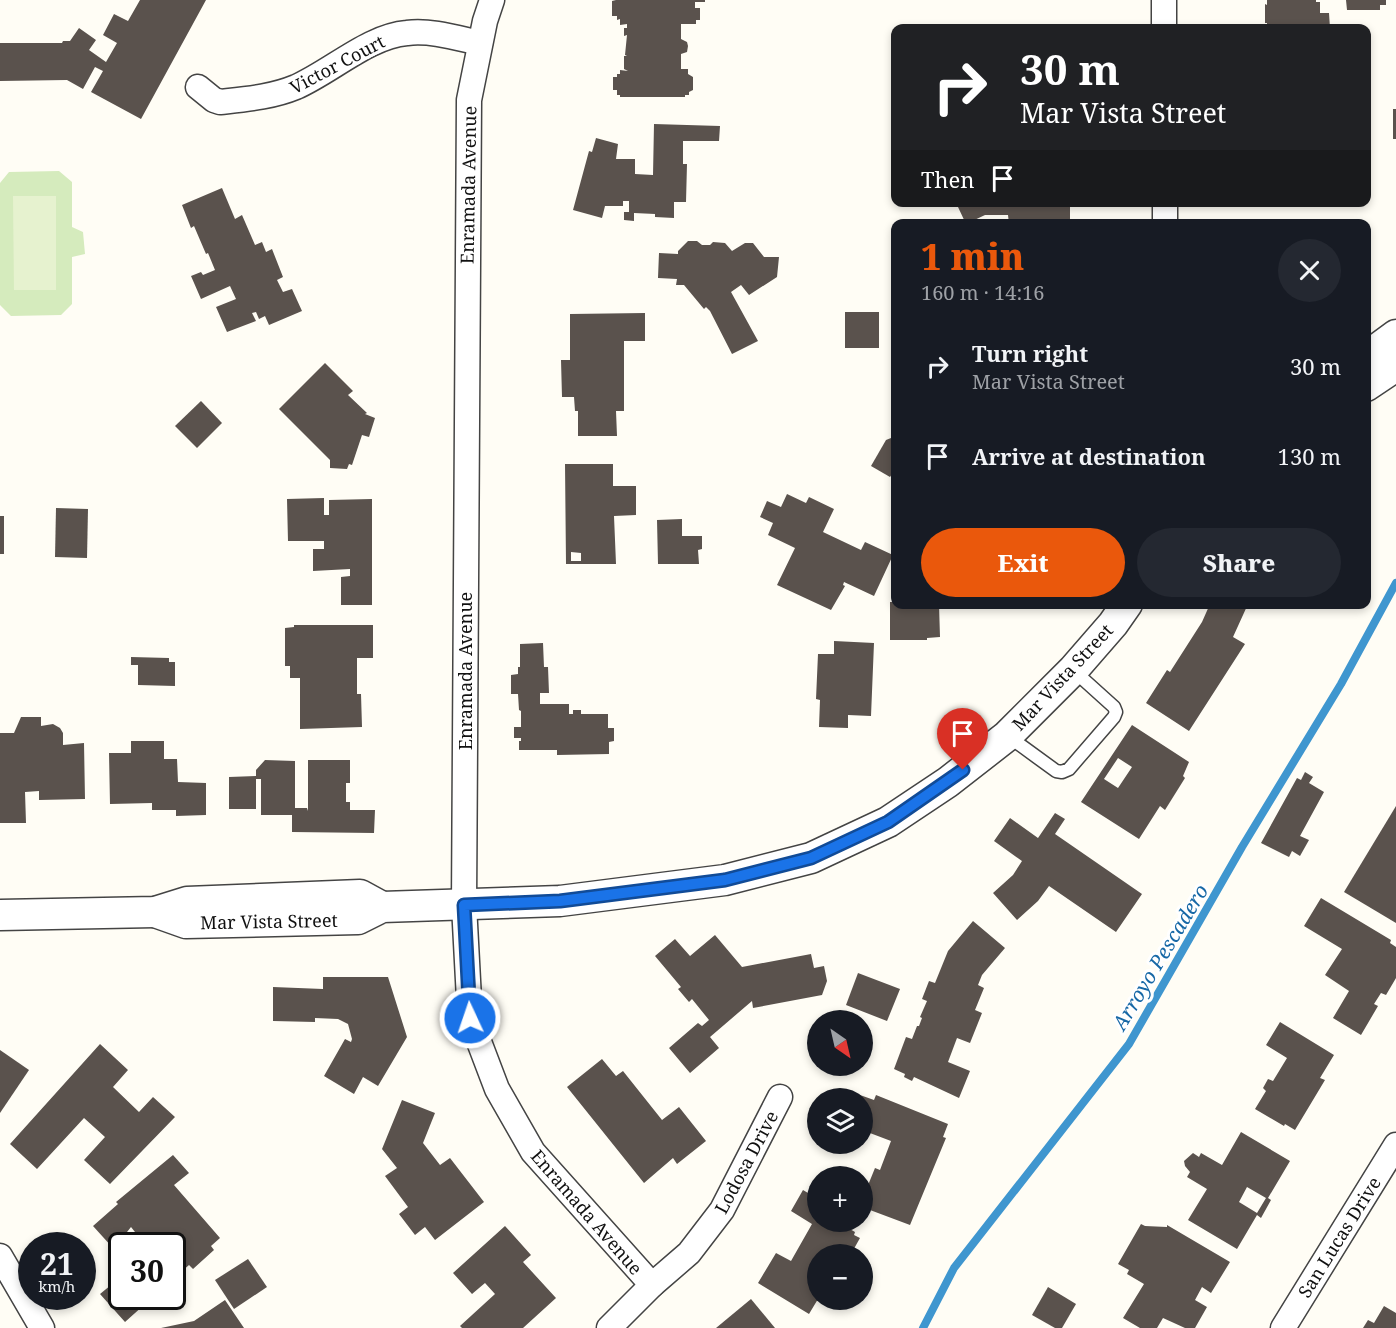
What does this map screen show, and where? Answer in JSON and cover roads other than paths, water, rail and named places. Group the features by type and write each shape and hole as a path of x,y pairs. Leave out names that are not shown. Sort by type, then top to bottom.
{"street":[{"name":"Enramada Avenue","path":"492,0 484,21 469,100 464,905 470,1018 498,1089 533,1152 652,1285"},
{"path":"1164,0 1164,24"},
{"name":"Victor Court","path":"198,87 220,102 279,94 387,37 409,32 437,34 480,43"},
{"path":"1371,353 1396,335"},
{"path":"1371,383 1396,366"},
{"name":"Mar Vista Street","path":"0,915 155,912 186,923 358,919 382,907 560,901 725,880 811,858 888,822 948,782 1007,735 1073,670 1124,609"},
{"name":"Lodosa Drive","path":"609,1328 652,1285 689,1253 722,1210 780,1097"},
{"name":"San Lucas Drive","path":"1283,1328 1396,1145"},
{"path":"0,1256 42,1328"}],"lane":[{"path":"1007,735 1056,771 1062,772 1069,769 1116,712 1114,707 1073,670"}],"waterway":[{"name":"Arroyo Pescadero","path":"923,1328 954,1268 1129,1044 1242,847 1341,684 1396,583"}]}
